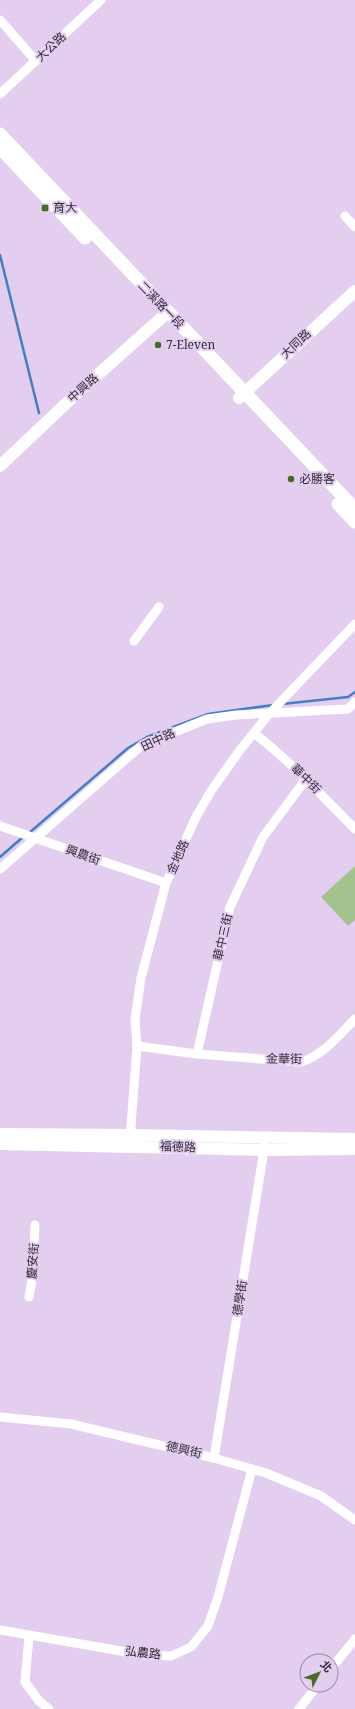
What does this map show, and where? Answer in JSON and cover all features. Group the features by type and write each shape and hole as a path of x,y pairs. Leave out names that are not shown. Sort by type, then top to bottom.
{"main road":[{"name":"二溪路一段","path":"0,134 164,315"},
{"name":"二溪路一段","path":"0,148 355,509"},
{"name":"二溪路一段","path":"242,395 355,522"}],"street":[{"name":"大公路","path":"0,94 101,0"},
{"path":"0,20 36,61"},
{"path":"345,216 355,227"},
{"name":"大同路","path":"242,395 355,291"},
{"name":"中興路","path":"0,466 74,396 164,315"},
{"path":"134,641 159,606"},
{"name":"金地路","path":"130,1140 136,1046 135,1019 140,978 166,883 196,817 211,791 269,714 355,624"},
{"name":"田中路","path":"0,869 142,745 207,719 236,715 348,709 355,702"},
{"name":"華中街","path":"254,733 272,747 306,779 355,829"},
{"name":"華中三街","path":"196,1054 230,907 263,837 306,779"},
{"name":"興農街","path":"0,826 166,883"},
{"name":"金華街","path":"196,1054 301,1062 311,1059 319,1054 355,1019"},
{"path":"136,1046 196,1054"},
{"name":"福德路","path":"0,1134 355,1149"},
{"name":"福德路","path":"265,1144 355,1139"},
{"name":"福德路","path":"0,1144 130,1140"},
{"name":"德學街","path":"214,1458 265,1144"},
{"name":"慶安街","path":"29,1297 32,1280 35,1225"},
{"name":"德興街","path":"0,1417 71,1424 214,1458 252,1469 321,1496 355,1520"},
{"name":"弘農路","path":"0,1630 144,1655 171,1656 191,1647 208,1626 218,1597 252,1469"},
{"path":"29,1636 25,1682 39,1701 50,1709"},
{"path":"339,1659 355,1639"},
{"path":"299,1709 312,1693"}],"green space":[{"path":"355,866 355,920 348,926 321,897"}],"waterway":[{"path":"0,255 39,413"},
{"path":"282,704 348,697 355,692"},
{"path":"29,833 128,748 147,737 208,714 273,705"},
{"path":"0,857 23,837"}],"place":[{"name":"育大","path":"45,208"},
{"name":"7-Eleven","path":"158,345"},
{"name":"必勝客","path":"291,479"}]}
